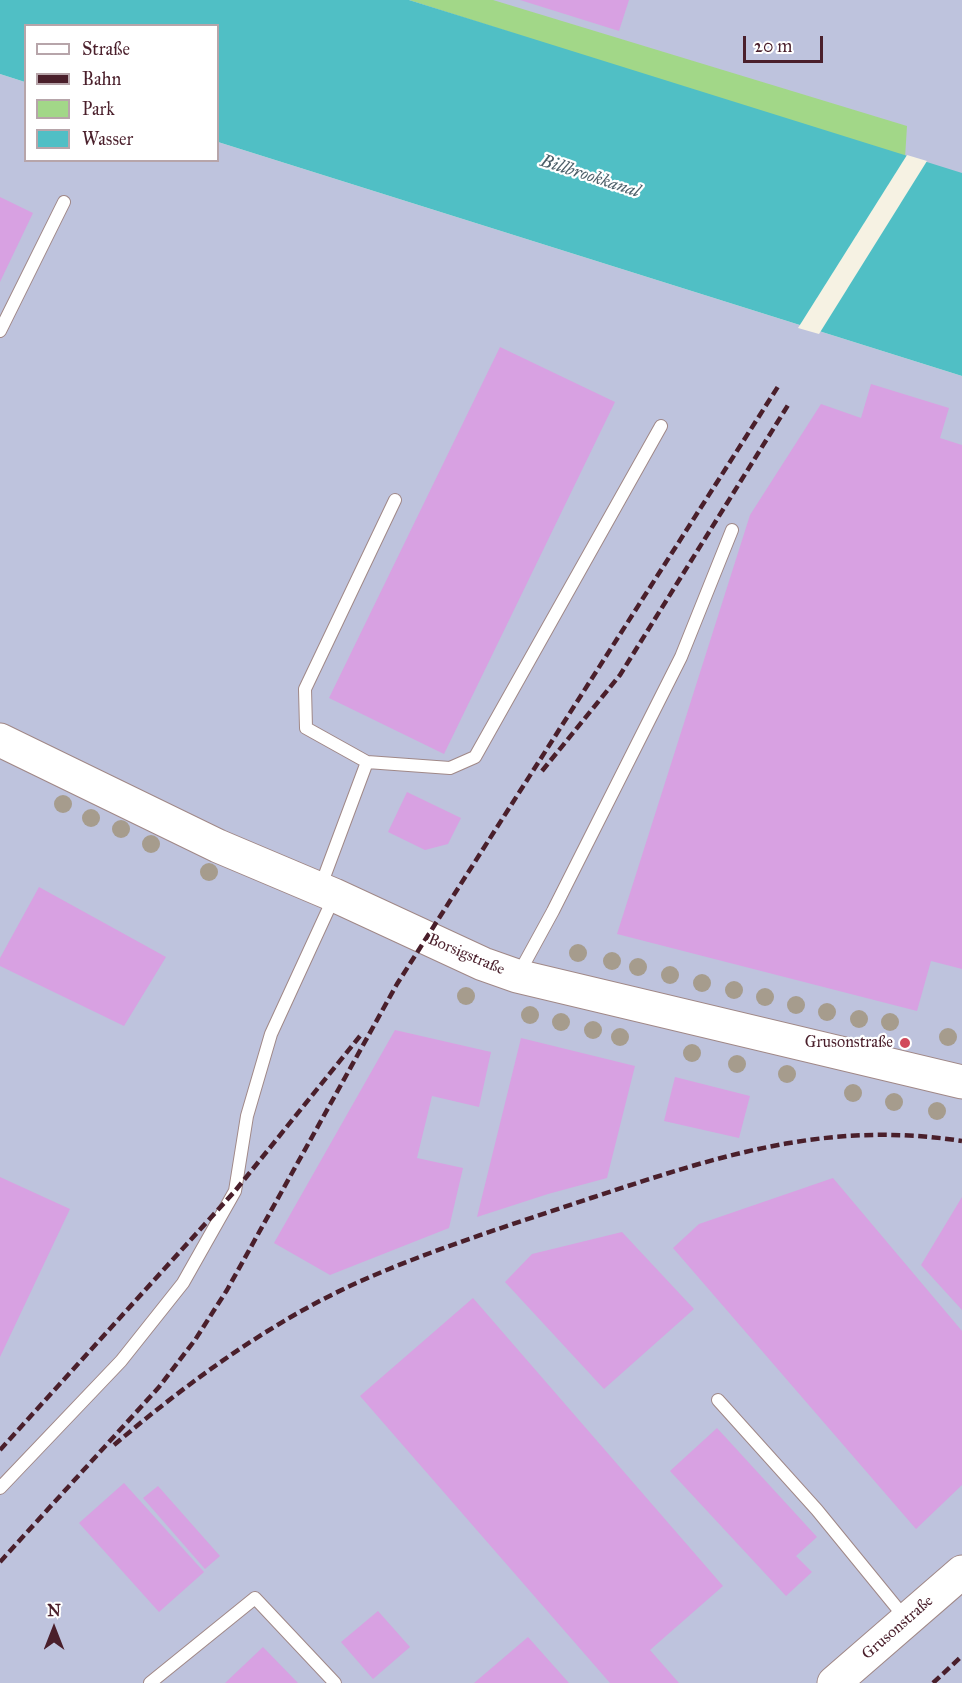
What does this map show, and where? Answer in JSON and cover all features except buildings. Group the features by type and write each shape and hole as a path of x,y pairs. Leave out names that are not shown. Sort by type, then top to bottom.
{"main road":[{"name":"Borsigstraße","path":"0,740 218,846 327,892 483,964 517,976 962,1082"},
{"name":"Grusonstraße","path":"834,1683 962,1572"}],"lane":[{"path":"0,331 64,201"},
{"path":"394,500 305,689 306,728 367,762 450,768 475,757 661,426"},
{"path":"517,976 553,911 681,657 732,530"},
{"path":"0,1488 121,1360 183,1283 235,1191 247,1116 271,1034 327,892 367,762"},
{"path":"718,1400 817,1510 907,1620"},
{"path":"150,1683 255,1598 335,1683"}],"shaded area":[{"path":"409,0 962,0 962,177 905,158"},
{"path":"0,74 24,82 24,162 219,162 219,142 962,376 962,1683 0,1683"}],"green space":[{"path":"409,0 493,0 907,126 905,158"}],"water":[{"name":"Billbrookkanal","path":"0,0 409,0 962,173 962,376 219,142 219,24 24,24 24,82 0,74"}],"pier":[{"path":"907,155 927,161 819,334 798,328"}],"railway":[{"path":"0,1562 159,1387 195,1340 227,1290 397,984 779,385"},
{"path":"542,771 620,675 790,402"},
{"path":"0,1450 235,1191 360,1036"},
{"path":"114,1445 198,1378 289,1318 352,1285 440,1249 684,1168 774,1146 865,1135 912,1136 962,1141"},
{"path":"933,1683 962,1656"}],"place":[{"name":"Grusonstraße","path":"905,1043"}]}
